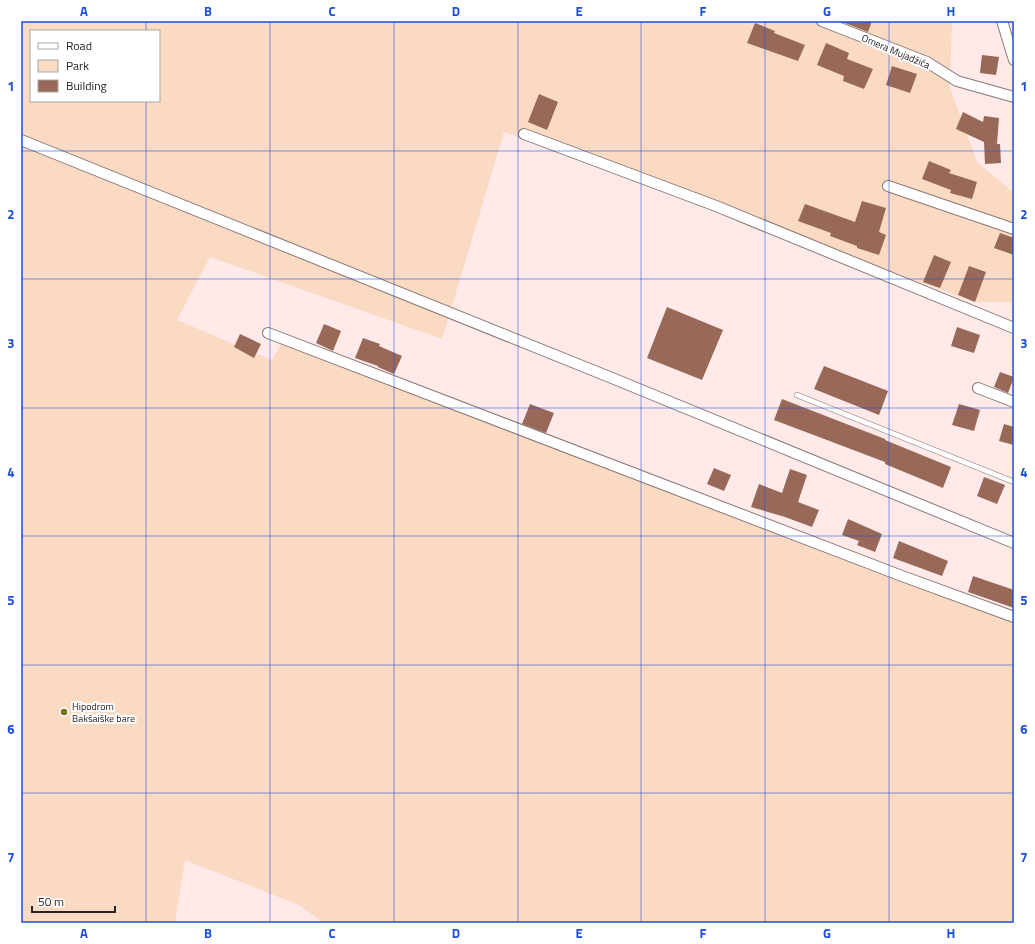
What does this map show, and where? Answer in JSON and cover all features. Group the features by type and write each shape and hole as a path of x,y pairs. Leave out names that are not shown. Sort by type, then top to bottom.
{"street":[{"name":"Omera Mujadžića","path":"822,21 927,62 957,81 1014,97"},
{"path":"1002,21 1014,60"},
{"path":"524,134 716,206 1014,328"},
{"path":"21,140 612,378 1014,543"},
{"path":"888,186 1014,229"},
{"path":"268,332 894,573 1014,617"},
{"path":"978,388 1014,402"}],"lane":[{"path":"797,395 1014,482"}],"green space":[{"path":"21,21 952,21 950,88 977,162 1014,193 1014,302 975,302 504,132 442,339 210,257 177,320 272,360 286,336 1014,618 1014,923 324,923 299,905 185,860 175,923 21,923"}],"building":[{"path":"840,21 872,21 868,32"},
{"path":"755,23 775,31 774,33 805,45 798,61 747,43"},
{"path":"826,43 849,53 847,59 873,69 864,89 843,81 844,76 817,65"},
{"path":"982,55 999,57 996,75 980,73"},
{"path":"892,66 917,74 910,93 886,85"},
{"path":"539,94 558,102 547,130 528,122"},
{"path":"963,112 983,122 984,116 999,118 997,144 1000,144 1001,163 985,164 984,142 956,129"},
{"path":"929,161 951,170 949,173 977,182 972,199 950,193 951,190 922,179"},
{"path":"862,201 886,208 879,232 886,235 879,255 857,248 857,246 830,236 831,233 798,221 805,204 855,222"},
{"path":"1000,233 1014,238 1014,255 994,248"},
{"path":"934,255 951,262 940,288 923,282"},
{"path":"969,266 986,272 975,302 958,295"},
{"path":"667,307 723,330 702,380 647,358"},
{"path":"324,324 341,331 333,351 316,343"},
{"path":"957,327 980,335 974,353 951,346"},
{"path":"240,334 261,344 254,358 234,347"},
{"path":"363,338 380,344 379,346 402,356 394,374 378,366 355,358"},
{"path":"824,366 888,391 879,415 814,389"},
{"path":"1000,372 1014,377 1008,393 994,387"},
{"path":"782,399 885,439 951,467 943,488 885,464 885,462 774,420"},
{"path":"530,404 554,413 546,433 522,424"},
{"path":"959,404 980,410 974,431 952,425"},
{"path":"1004,424 1014,427 1014,445 999,441"},
{"path":"714,468 731,475 724,491 707,484"},
{"path":"790,469 807,475 798,502 819,510 812,527 751,507 759,484 782,493"},
{"path":"984,477 1005,485 997,504 977,496"},
{"path":"848,519 882,534 875,552 857,545 859,541 842,535"},
{"path":"899,541 948,561 942,576 893,558"},
{"path":"973,576 1014,590 1014,608 968,592"}],"place":[{"name":"Hipodrom Bakšaiške bare","path":"64,712"}]}
